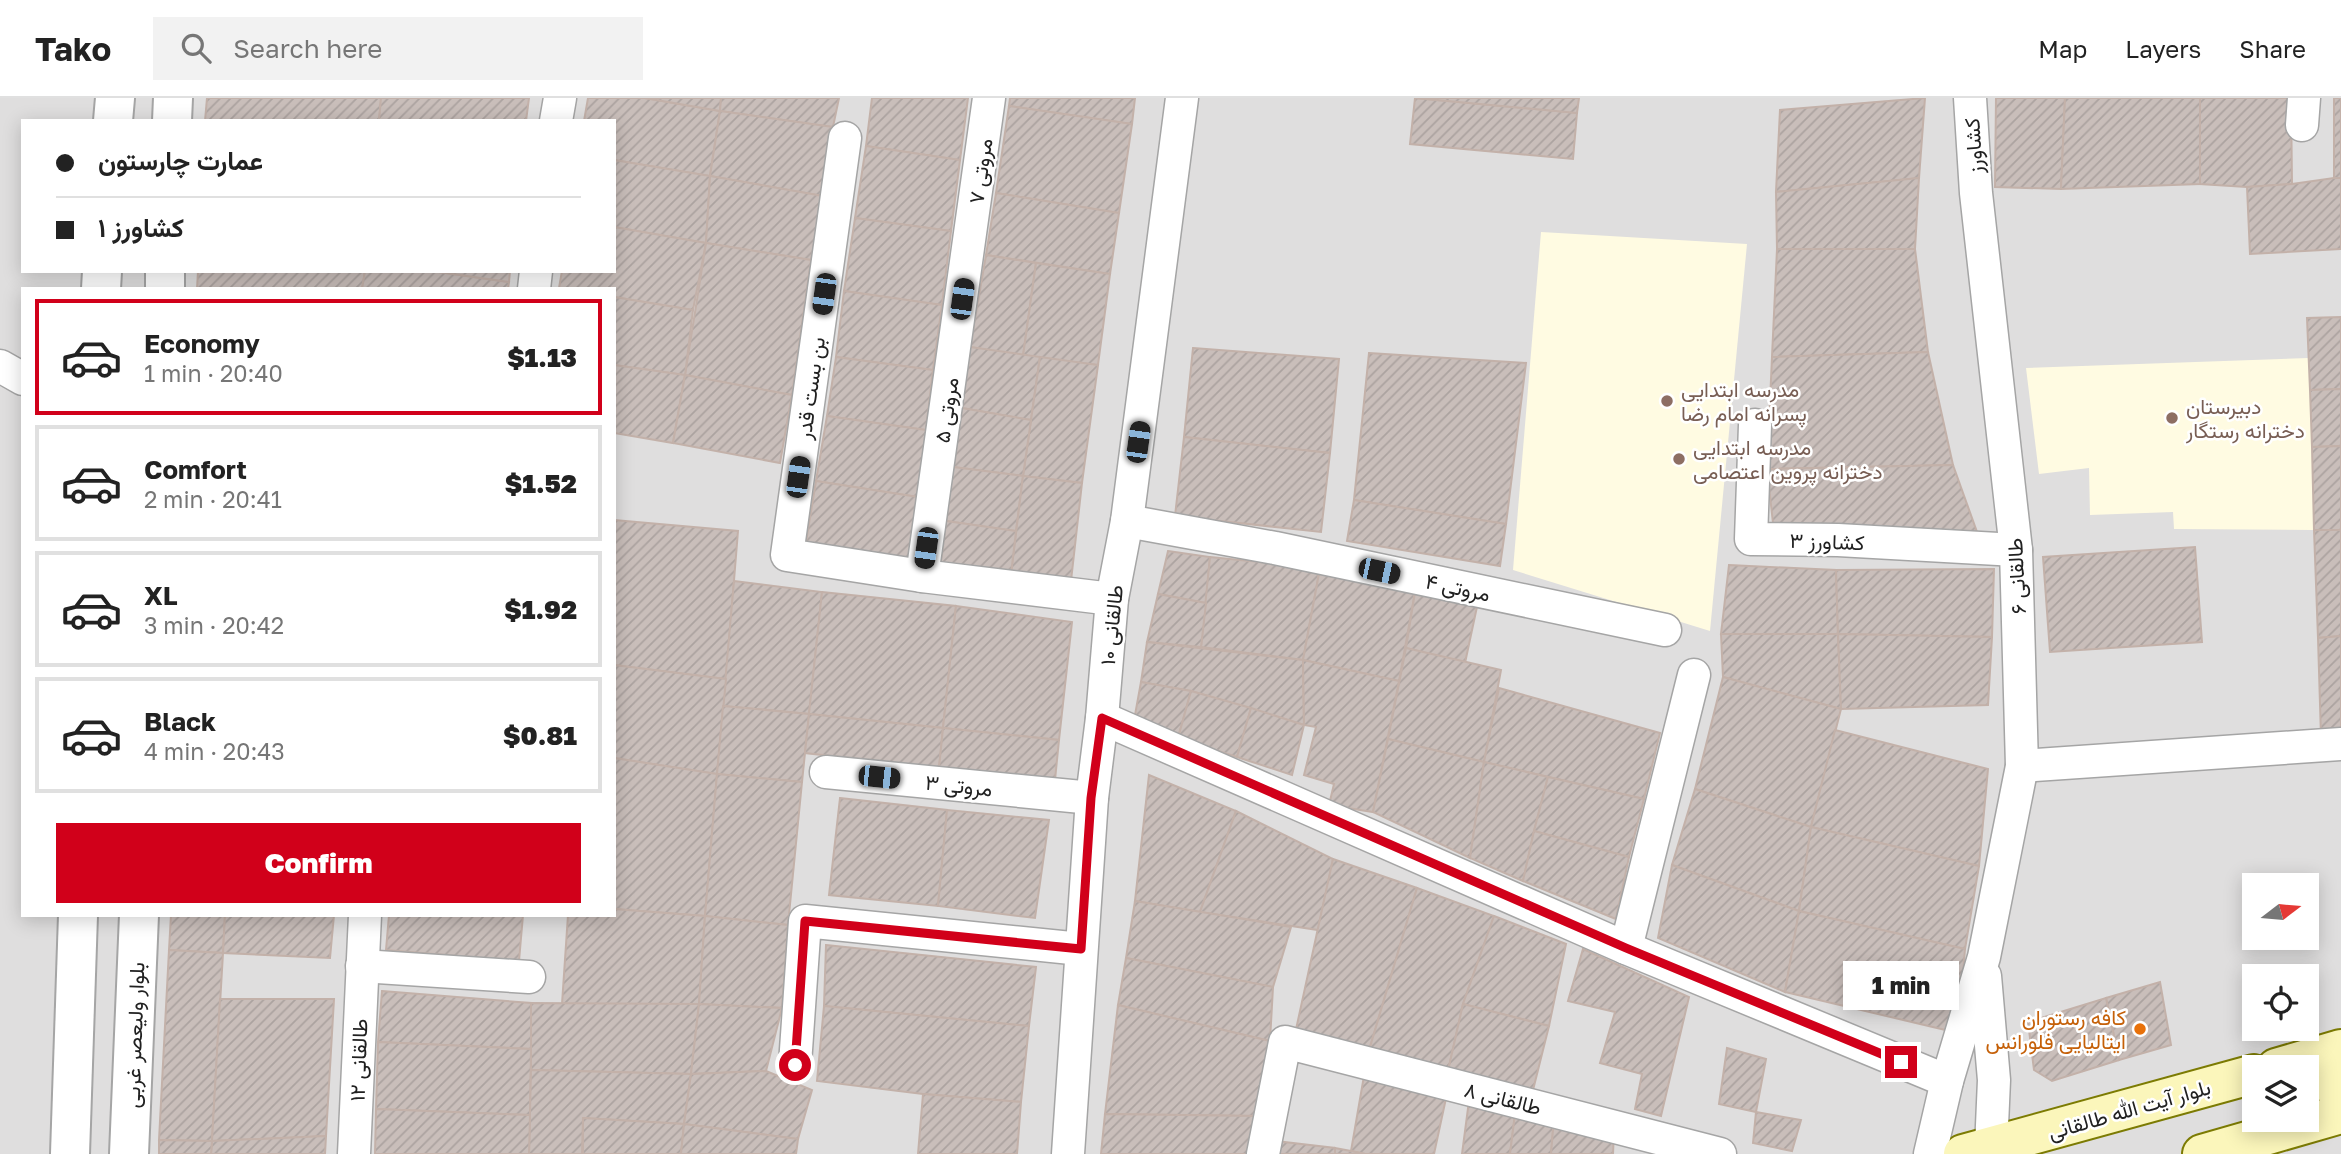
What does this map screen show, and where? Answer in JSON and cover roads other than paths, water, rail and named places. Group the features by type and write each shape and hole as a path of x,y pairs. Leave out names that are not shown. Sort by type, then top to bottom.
{"main road":[{"path":"2319,1055 2340,1049"},
{"path":"2340,1049 2329,1063 2332,1084 2341,1099"},
{"name":"بلوار آیت الله طالقانی","path":"1981,1152 2242,1077"},
{"path":"2202,1154 2341,1114"}],"street":[{"path":"113,119 115,98"},
{"path":"172,119 173,98"},
{"path":"556,119 559,98"},
{"name":"مروتی ۷","path":"970,244 989,98"},
{"name":"طالقانی ۱۰","path":"1068,1154 1091,798 1102,718 1112,599 1127,521 1182,98"},
{"name":"کشاورز","path":"1970,98 1976,194"},
{"name":"بن بست قدر","path":"845,138 787,555 922,576"},
{"name":"طالقانی ۶","path":"1930,1154 1947,1081 1984,957 2022,766 2016,550 1976,194"},
{"name":"مروتی ۵","path":"922,576 970,244"},
{"path":"0,366 21,378"},
{"name":"کشاورز ۳","path":"1755,425 1751,539 1838,540 2016,550"},
{"name":"مروتی ۴","path":"1127,521 1275,548 1665,630"},
{"path":"922,576 1112,599"},
{"path":"1626,948 1694,675"},
{"path":"1102,718 1626,948 1947,1081"},
{"path":"2022,766 2341,744"},
{"name":"مروتی ۳","path":"826,772 1091,798"},
{"path":"70,1154 78,917"},
{"name":"بلوار ولیعصر غربی","path":"129,1154 139,917"},
{"name":"طالقانی ۱۲","path":"354,1154 365,917"},
{"path":"795,1065 805,921 1081,949"},
{"name":"طالقانی ۶","path":"1981,1152 1994,1080 1984,957"},
{"path":"362,966 529,977"},
{"name":"طالقانی ۸","path":"1264,1154 1285,1042 1720,1154"}],"place":[{"name":"مدرسه ابتدایی پسرانه امام رضا","path":"1667,401"},
{"name":"دبیرستان دخترانه رستگار","path":"2172,418"},
{"name":"مدرسه ابتدایی دخترانه پروین اعتصامی","path":"1679,459"},
{"name":"کافه رستوران ایتالیایی فلورانس","path":"2140,1029"}]}
